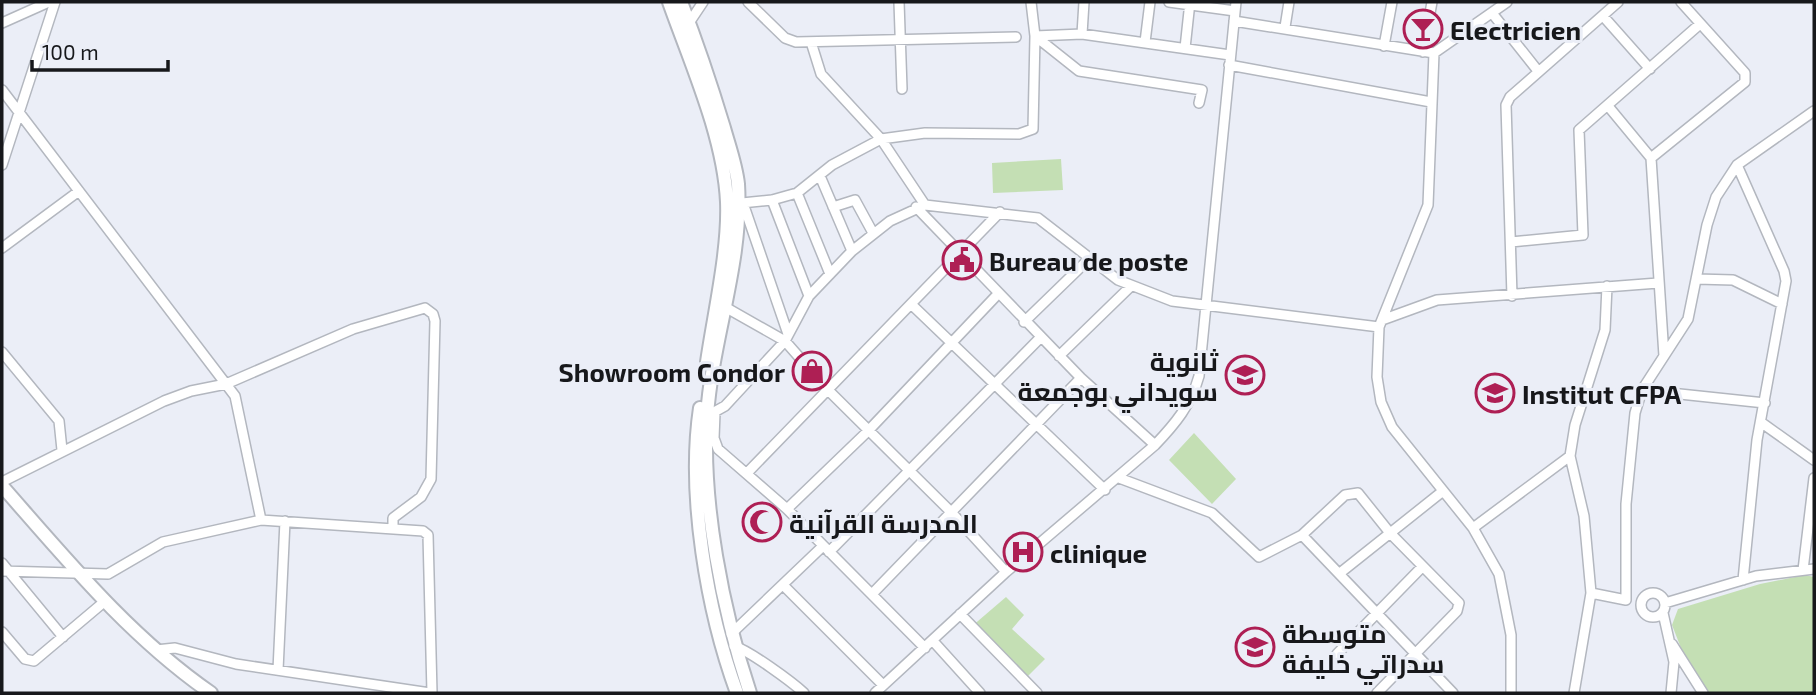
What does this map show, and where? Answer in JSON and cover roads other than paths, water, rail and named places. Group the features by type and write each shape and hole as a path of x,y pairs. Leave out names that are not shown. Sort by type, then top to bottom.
{"main road":[{"path":"669,2 700,86 725,180 736,203 699,415 698,481 710,550 720,639 737,693"},
{"path":"681,2 734,164 736,203 707,459 710,550 750,693"},
{"path":"2,484 104,602 156,650 211,693"}],"street":[{"path":"2,23 49,2"},
{"path":"2,165 55,2"},
{"path":"689,23 703,2"},
{"path":"748,2 785,38 796,43 1016,37"},
{"path":"899,2 902,89"},
{"path":"1006,572 952,513 828,390 786,337 736,203 772,200 797,193 850,153 881,139 925,133 1019,134 1033,129 1035,36 1031,2"},
{"path":"1083,34 1084,2"},
{"path":"1145,42 1150,2"},
{"path":"1169,2 1235,11 1284,27 1434,53 1507,2"},
{"path":"1284,27 1289,2"},
{"path":"1384,46 1392,2"},
{"path":"1423,52 1432,2"},
{"path":"1512,296 1504,111 1510,97 1618,2"},
{"path":"1651,158 1747,78 1681,2"},
{"path":"1185,48 1190,3"},
{"path":"875,693 1006,572 1155,445 1173,426 1194,396 1199,376 1235,11"},
{"path":"1492,13 1538,71"},
{"path":"1603,16 1650,69"},
{"path":"1511,242 1583,235 1579,130 1700,24"},
{"path":"1035,36 1083,34 1230,55"},
{"path":"1035,36 1079,71 1202,90 1199,103"},
{"path":"811,42 821,74 881,139 920,206 959,255 1081,378 1155,445"},
{"path":"1434,53 1427,214 1381,323 1377,377 1384,412 1392,427 1473,528 1499,574 1511,635 1511,693"},
{"path":"1229,65 1431,102"},
{"path":"2,90 235,396 261,520"},
{"path":"1608,106 1651,158 1664,356"},
{"path":"1626,600 1626,504 1635,413 1642,390 1688,319 1712,208 1723,183 1737,165 1814,111"},
{"path":"1737,165 1784,271 1782,304 1757,440 1743,580"},
{"path":"820,176 852,251"},
{"path":"2,248 79,191"},
{"path":"797,193 830,274"},
{"path":"772,200 809,296"},
{"path":"833,207 855,200 873,233"},
{"path":"980,693 748,472 716,446 711,415 786,337 809,296 873,233 920,206 1023,214 1047,221 1090,258 1130,286 1172,301 1381,323 1437,300 1658,283"},
{"path":"748,472 1000,212"},
{"path":"1024,322 1090,258"},
{"path":"1697,279 1741,282 1782,304"},
{"path":"1059,356 1130,286"},
{"path":"1574,693 1591,593 1584,516 1570,456 1575,425 1608,316 1607,286"},
{"path":"787,509 868,431 997,295"},
{"path":"912,305 1105,490"},
{"path":"725,307 786,337"},
{"path":"2,484 62,450 164,401 191,391 226,384 353,329 419,308 430,311 435,321 431,479 421,497 393,518 393,528"},
{"path":"804,693 790,679 774,673 733,640 784,586 910,472 1040,338"},
{"path":"2,352 59,421 62,450"},
{"path":"873,593 1081,378"},
{"path":"1642,390 1765,403"},
{"path":"1762,423 1814,460"},
{"path":"1473,528 1570,456"},
{"path":"1119,478 1212,513 1259,557 1302,535 1345,495 1354,491 1422,567 1457,599 1460,607 1377,693"},
{"path":"1803,570 1814,478"},
{"path":"1340,573 1443,491"},
{"path":"5,571 108,574 163,542 261,520 419,530 428,535 431,693 236,664 175,648 156,650"},
{"path":"278,670 285,521"},
{"path":"1302,535 1378,611 1451,693"},
{"path":"2,564 5,571 63,637"},
{"path":"1337,654 1422,567"},
{"path":"1665,603 1743,580 1814,569"},
{"path":"784,586 883,685"},
{"path":"1591,593 1641,604 1648,617 1663,613"},
{"path":"1641,604 1650,594 1660,595 1665,603 1663,613 1674,662 1671,693"},
{"path":"2,632 30,661 34,661 104,602"},
{"path":"960,614 1037,693"},
{"path":"1670,640 1703,693"}],"place":[{"name":"Electricien","path":"1423,29"},
{"name":"Bureau de poste","path":"962,260"},
{"name":"Showroom Condor","path":"812,371"},
{"name":"ثانوية سويداني بوجمعة","path":"1245,375"},
{"name":"Institut CFPA","path":"1495,393"},
{"name":"المدرسة القرآنية","path":"762,522"},
{"name":"clinique","path":"1023,552"},
{"name":"متوسطة سدراتي خليفة","path":"1255,647"}]}
